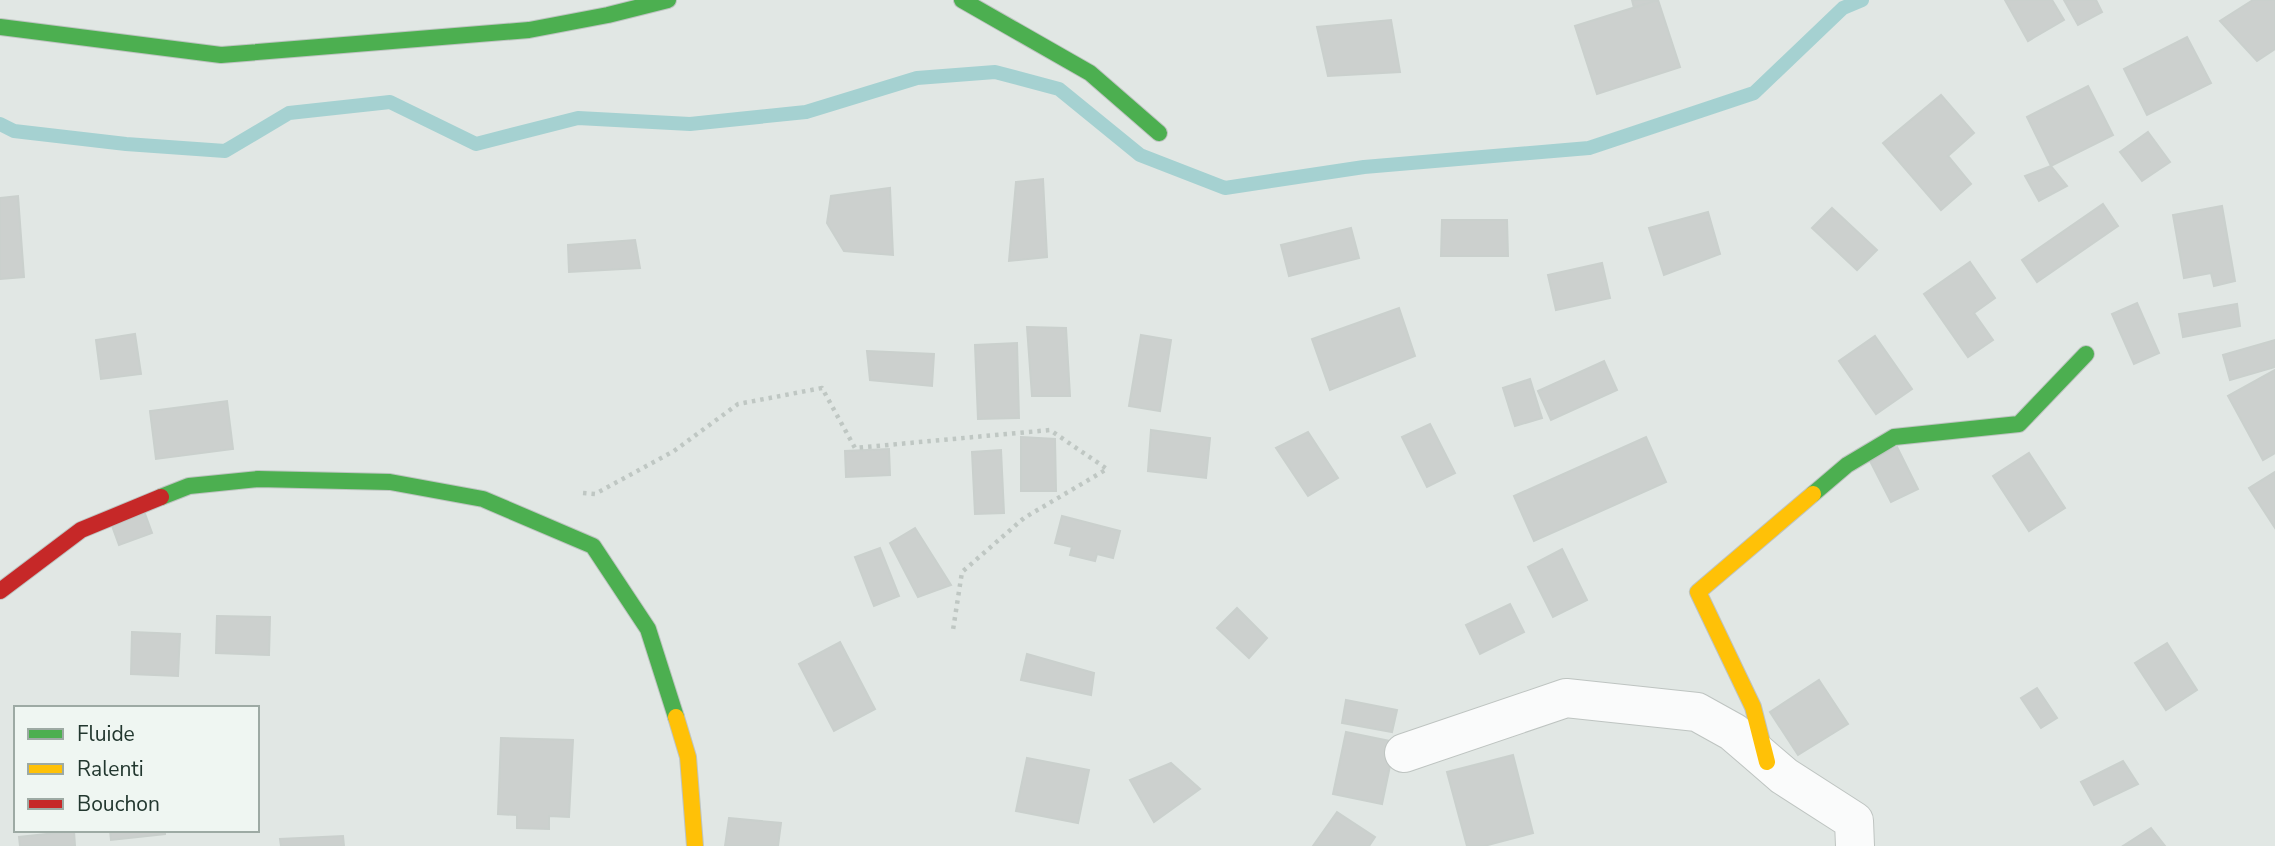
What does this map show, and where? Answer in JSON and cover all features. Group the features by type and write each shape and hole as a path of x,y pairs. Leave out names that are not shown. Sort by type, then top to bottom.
{"street":[{"path":"0,27 221,55 529,30 668,0"},
{"path":"962,0 1090,73 1159,133"},
{"path":"1768,762 1753,707 1698,592 1847,465 1894,438 2019,424 2086,354"},
{"path":"0,590 81,530 189,486 258,479 390,482 483,499 593,546 648,629 688,757 695,846"},
{"path":"1404,753 1566,698 1697,712 1733,732 1784,776 1854,821 1855,846"}],"path":[{"path":"581,493 595,494 674,452 738,404 822,388 855,448 1050,430 1107,469 1024,518 962,572 953,630"}],"building":[{"path":"1632,0 1657,0 1634,8"},
{"path":"1658,0 1680,67 1597,94 1575,26"},
{"path":"2005,0 2052,0 2064,20 2028,41"},
{"path":"2064,0 2096,0 2102,12 2078,25"},
{"path":"2253,0 2275,0 2275,49 2257,61 2220,21"},
{"path":"1391,20 1400,72 1328,76 1317,27"},
{"path":"2187,37 2211,83 2147,115 2124,69"},
{"path":"2088,86 2113,135 2051,166 2027,117"},
{"path":"1941,95 1974,133 1948,156 1971,184 1941,210 1883,143"},
{"path":"2148,132 2170,162 2142,181 2120,152"},
{"path":"2051,166 2067,186 2039,201 2025,176"},
{"path":"1043,179 1047,257 1009,261 1016,182"},
{"path":"890,188 893,255 844,251 827,223 831,196"},
{"path":"18,196 24,277 0,279 0,198"},
{"path":"2103,204 2118,226 2037,282 2022,260"},
{"path":"2222,206 2235,281 2214,286 2211,273 2184,278 2173,215"},
{"path":"1832,208 1877,250 1857,270 1812,228"},
{"path":"1708,212 1720,254 1664,275 1649,228"},
{"path":"1442,220 1507,220 1508,256 1441,256"},
{"path":"1351,228 1359,258 1289,276 1281,245"},
{"path":"635,240 640,268 569,272 568,245"},
{"path":"1970,262 1995,298 1974,313 1993,340 1968,357 1924,294"},
{"path":"1602,263 1610,298 1556,310 1548,275"},
{"path":"2137,303 2159,353 2134,364 2112,314"},
{"path":"2237,304 2240,326 2183,337 2179,314"},
{"path":"1399,308 1415,356 1330,390 1312,339"},
{"path":"1027,327 1066,328 1070,396 1032,396"},
{"path":"135,334 141,374 101,379 96,340"},
{"path":"1141,335 1171,340 1160,411 1129,406"},
{"path":"1875,336 1912,389 1876,414 1839,361"},
{"path":"2275,340 2275,367 2230,380 2223,355"},
{"path":"1017,343 1019,418 978,419 975,345"},
{"path":"867,351 934,354 932,386 870,380"},
{"path":"1604,361 1617,390 1551,420 1538,391"},
{"path":"2275,370 2275,453 2263,460 2228,396"},
{"path":"1530,379 1542,418 1515,426 1503,388"},
{"path":"227,401 233,449 156,459 150,411"},
{"path":"1430,424 1455,473 1427,487 1402,437"},
{"path":"1151,430 1210,438 1206,478 1148,471"},
{"path":"1308,432 1338,478 1308,496 1276,448"},
{"path":"1021,437 1055,439 1056,491 1021,491"},
{"path":"1646,437 1666,482 1534,541 1514,496"},
{"path":"1897,447 1918,489 1891,502 1870,461"},
{"path":"889,449 890,475 846,477 845,451"},
{"path":"1001,450 1004,513 975,514 972,452"},
{"path":"2029,453 2065,508 2029,531 1993,476"},
{"path":"2275,472 2275,528 2249,488"},
{"path":"144,511 152,533 119,545 111,523"},
{"path":"1062,516 1120,531 1113,558 1097,554 1095,561 1070,555 1072,547 1055,543"},
{"path":"915,528 951,585 918,597 890,543"},
{"path":"880,548 899,596 874,606 855,557"},
{"path":"1562,549 1587,600 1553,617 1528,567"},
{"path":"1510,604 1524,632 1480,654 1466,625"},
{"path":"1237,608 1267,638 1249,658 1217,628"},
{"path":"217,616 270,617 269,655 216,653"},
{"path":"132,632 180,634 178,676 131,674"},
{"path":"840,642 875,709 834,731 799,664"},
{"path":"2167,643 2197,690 2166,710 2135,663"},
{"path":"1027,654 1094,673 1091,695 1021,680"},
{"path":"1819,680 1848,724 1798,755 1770,712"},
{"path":"2037,688 2057,718 2041,728 2021,698"},
{"path":"1346,700 1397,710 1392,732 1342,723"},
{"path":"1346,732 1395,742 1382,804 1333,794"},
{"path":"501,738 573,740 569,817 549,816 549,829 517,828 517,815 498,814"},
{"path":"1513,755 1533,833 1484,846 1467,846 1447,772"},
{"path":"1027,758 1089,770 1078,823 1016,811"},
{"path":"2123,761 2138,784 2094,805 2081,782"},
{"path":"1171,763 1200,789 1154,822 1130,780"},
{"path":"1337,812 1375,837 1369,846 1313,846"},
{"path":"729,818 781,823 778,846 725,846"},
{"path":"2151,828 2165,846 2123,846"},
{"path":"74,832 75,846 20,846 19,837"},
{"path":"110,832 165,832 165,834 111,840"},
{"path":"343,836 344,846 281,846 280,839"}],"waterway":[{"path":"0,124 14,131 126,144 225,151 289,113 390,102 476,144 578,118 690,124 806,112 917,78 995,72 1059,89 1140,155 1225,188 1364,167 1589,148 1754,93 1843,8 1862,0"}],"traffic: fast":[{"path":"0,27 221,55 529,30 668,0"},
{"path":"962,0 1090,73 1159,133"},
{"path":"1813,494 1847,465 1894,437 2019,424 2086,354"},
{"path":"161,497 189,486 258,479 390,482 483,499 593,546 648,629 676,717"}],"traffic: slow":[{"path":"1767,762 1753,707 1698,592 1813,494"},
{"path":"676,717 688,757 695,846"}],"traffic: jam":[{"path":"0,591 81,530 161,497"}]}
